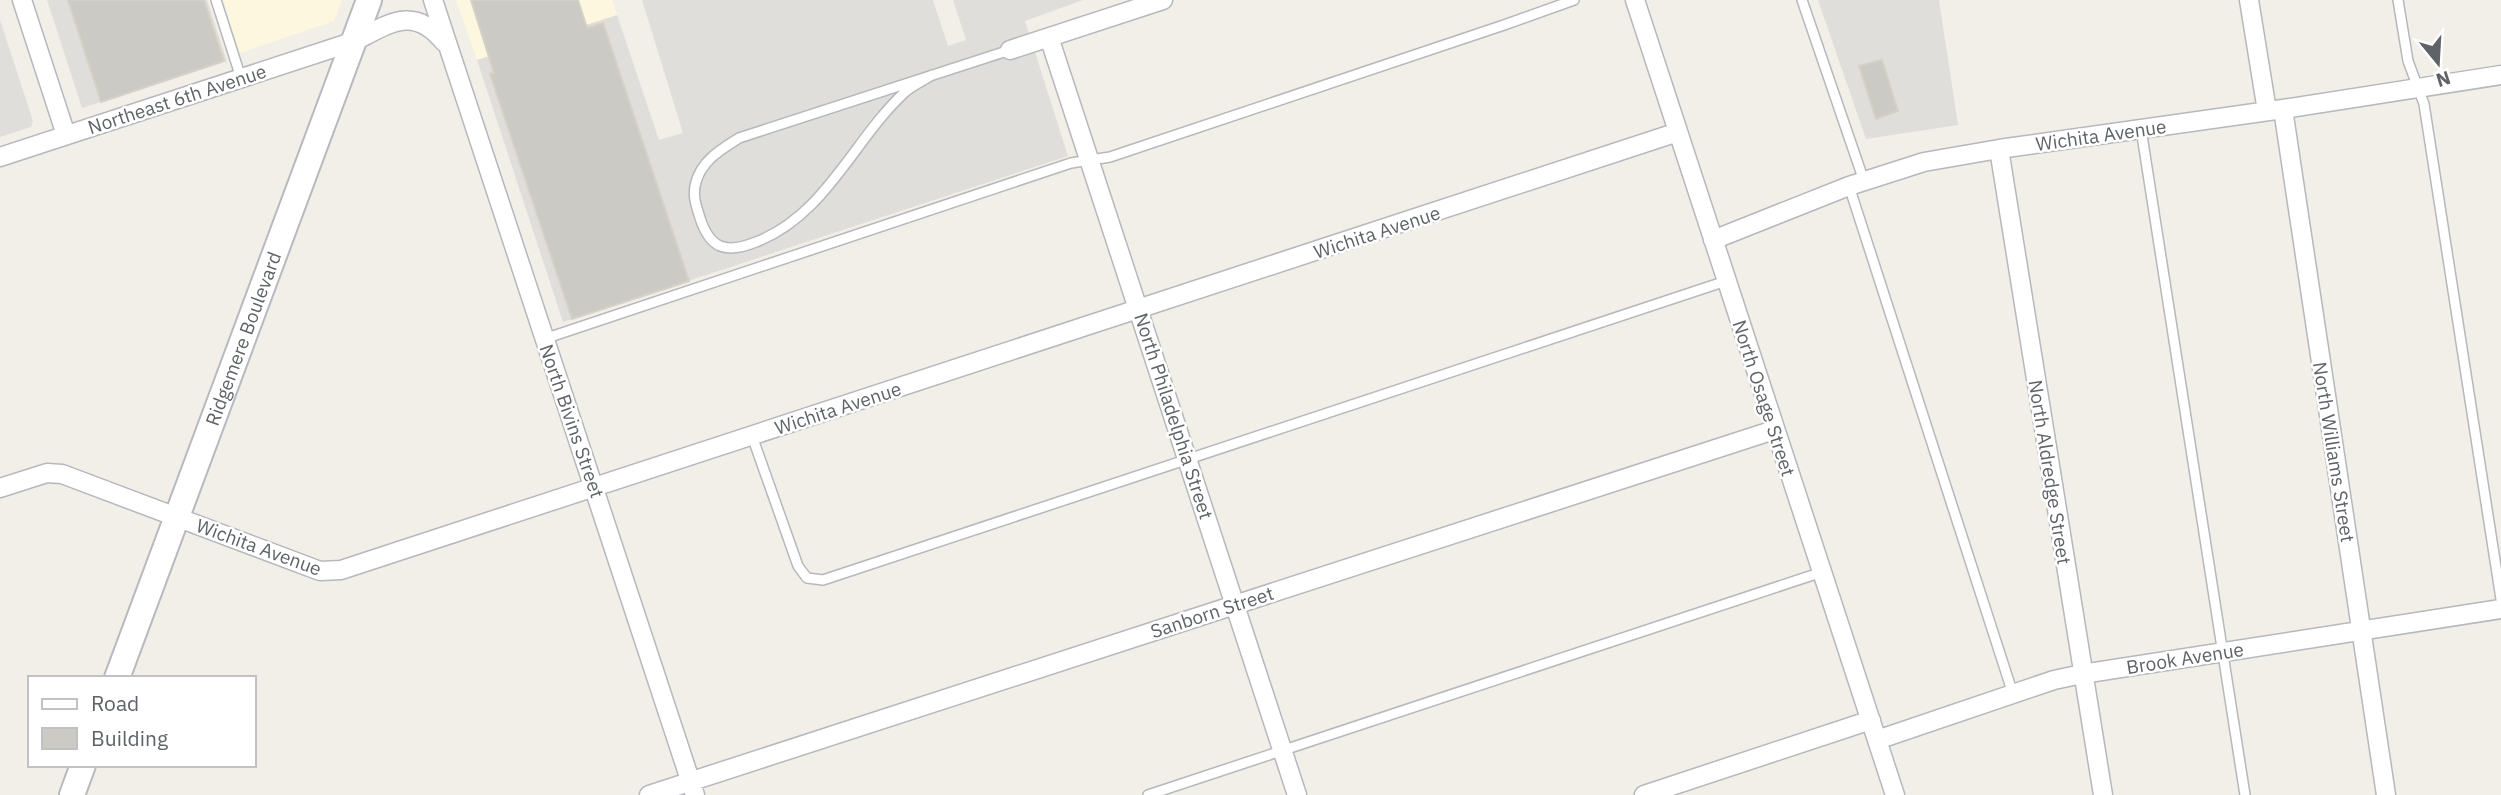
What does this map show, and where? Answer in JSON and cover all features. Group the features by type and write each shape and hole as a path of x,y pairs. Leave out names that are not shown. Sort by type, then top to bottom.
{"main road":[{"name":"Ridgemere Boulevard","path":"118,676 369,0"},
{"path":"72,795 82,767"}],"street":[{"path":"22,0 66,135"},
{"name":"North Bivins Street","path":"433,0 693,788"},
{"path":"1010,50 1049,37 1113,8 1163,0"},
{"name":"North Osage Street","path":"1635,0 1895,795"},
{"name":"North Williams Street","path":"2249,0 2275,110 2386,795"},
{"name":"North Bivins Street","path":"355,41 396,21 409,20 424,23 434,30 449,48"},
{"name":"North Philadelphia Street","path":"1049,37 1297,795"},
{"name":"Northeast 6th Avenue","path":"0,157 355,41"},
{"name":"Wichita Avenue","path":"1713,240 1856,184 1924,162 2501,75"},
{"name":"Wichita Avenue","path":"0,488 54,472 320,571 331,572 1140,310 1678,132"},
{"name":"North Aldredge Street","path":"1999,149 2103,795"},
{"name":"Sanborn Street","path":"649,795 693,788 1235,604 1774,430"},
{"name":"Brook Avenue","path":"1877,740 2013,694 2082,674 2501,609"},
{"path":"1644,795 1871,720"}],"lane":[{"path":"216,0 241,78"},
{"path":"544,339 1071,163 1110,157 1574,0"},
{"path":"1802,0 2013,694"},
{"path":"2398,0 2407,61 2424,104 2501,600"},
{"path":"932,75 906,91 883,116 820,197 783,228 758,242 734,249 717,246 705,235 694,198 696,180 712,155 740,138 932,75 1010,50"},
{"path":"2141,130 2245,795"},
{"path":"752,436 798,566 807,578 823,580 1726,281"},
{"path":"1148,795 1822,572"}],"shaded area":[{"path":"47,0 207,0 227,61 82,108"},
{"path":"223,0 342,0 334,21 240,53"},
{"path":"456,0 612,0 617,15 477,60"},
{"path":"642,0 933,0 948,46 966,40 953,0 1083,0 1025,21 1068,156 563,322 477,60 617,15 659,140 683,133"},
{"path":"1818,0 1939,0 1958,125 1866,139"},
{"path":"0,20 33,121 31,127 0,137"}],"building":[{"path":"68,0 204,0 224,61 101,102"},
{"path":"471,0 578,0 587,28 603,23 689,281 572,319 490,74 494,73"},
{"path":"1882,60 1898,111 1876,119 1859,66"}]}
